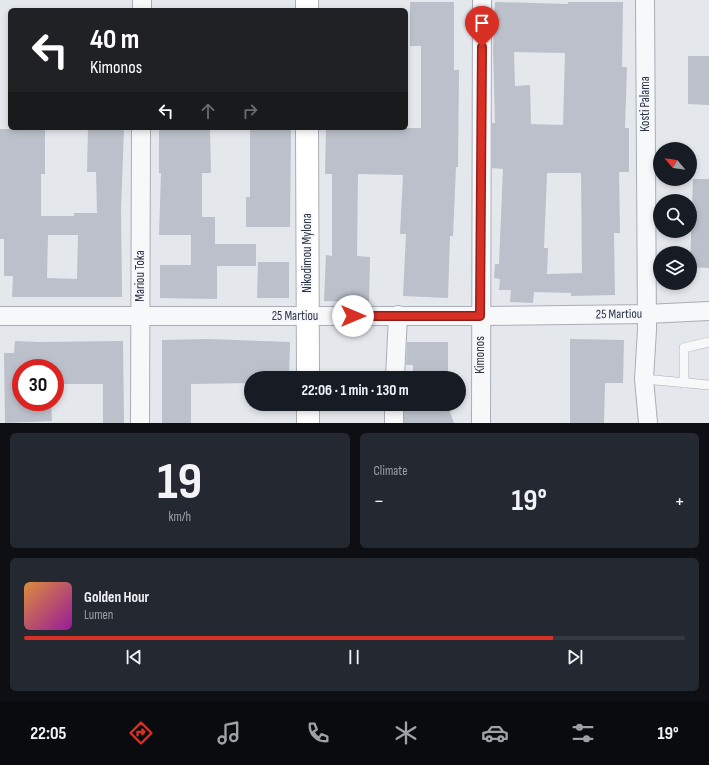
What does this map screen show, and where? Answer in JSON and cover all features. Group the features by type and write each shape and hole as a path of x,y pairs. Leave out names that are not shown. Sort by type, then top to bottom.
{"street":[{"name":"Kimonos","path":"481,423 480,316 482,0"},
{"name":"Kosti Palama","path":"645,0 646,314 644,379 648,423"},
{"name":"Mariou Toka","path":"140,423 141,130"},
{"name":"Nikodimou Mylona","path":"307,130 308,371"},
{"name":"25 Martiou","path":"0,316 480,316 646,314 709,311"},
{"path":"395,371 398,315"},
{"path":"308,411 308,423"},
{"path":"394,411 394,423"}],"lane":[{"path":"684,383 684,348 709,342"},
{"path":"644,379 709,385"}],"building":[{"path":"410,2 454,2 454,70 459,70 458,167 456,167 453,236 450,236 448,298 403,296 406,234 400,234 403,175 358,174 357,256 370,257 369,302 324,301 326,255 332,256 332,174 325,174 326,130 408,130 408,128 421,128 421,46 410,46"},
{"path":"495,2 568,4 568,2 623,2 622,67 627,67 625,128 629,128 629,172 619,172 620,233 614,233 615,295 571,296 571,293 534,292 533,303 510,302 511,290 499,290 500,279 494,278 495,264 499,264 503,169 492,168 492,123 495,123 493,48","holes":["514,52 565,53 563,125 531,124 530,85 515,86","547,173 581,173 582,273 547,274 548,248 544,248"]},
{"path":"688,56 709,56 709,105 688,104"},
{"path":"0,129 45,130 45,174 41,174 41,216 74,216 74,213 97,213 96,172 87,172 88,130 124,130 121,209 122,297 12,297 13,276 4,276 4,239 0,239","holes":["48,235 78,235 77,279 47,278"]},
{"path":"159,130 210,130 211,173 202,173 202,217 215,217 215,244 256,244 256,266 217,266 217,299 160,298 160,265 191,265 191,235 159,235 161,173 159,173"},
{"path":"250,130 291,130 290,227 246,227 246,197 250,197"},
{"path":"697,179 709,179 709,268 697,267 697,246 691,246 691,238 697,238 697,194 692,194 693,186 697,186"},
{"path":"258,262 289,262 289,298 257,298"},
{"path":"208,339 290,342 289,371 244,371 244,383 191,384 191,423 162,423 162,340"},
{"path":"570,339 624,340 623,383 605,383 604,423 570,423"},
{"path":"15,341 123,341 124,423 103,423 103,384 64,384 64,359 12,359 12,411 51,411 52,421 5,423 4,353 14,353"},
{"path":"407,342 448,342 448,371 413,371 413,365 406,365"},
{"path":"404,411 450,411 454,423 404,423"}],"route":[{"path":"353,316 480,316 482,47"}]}
